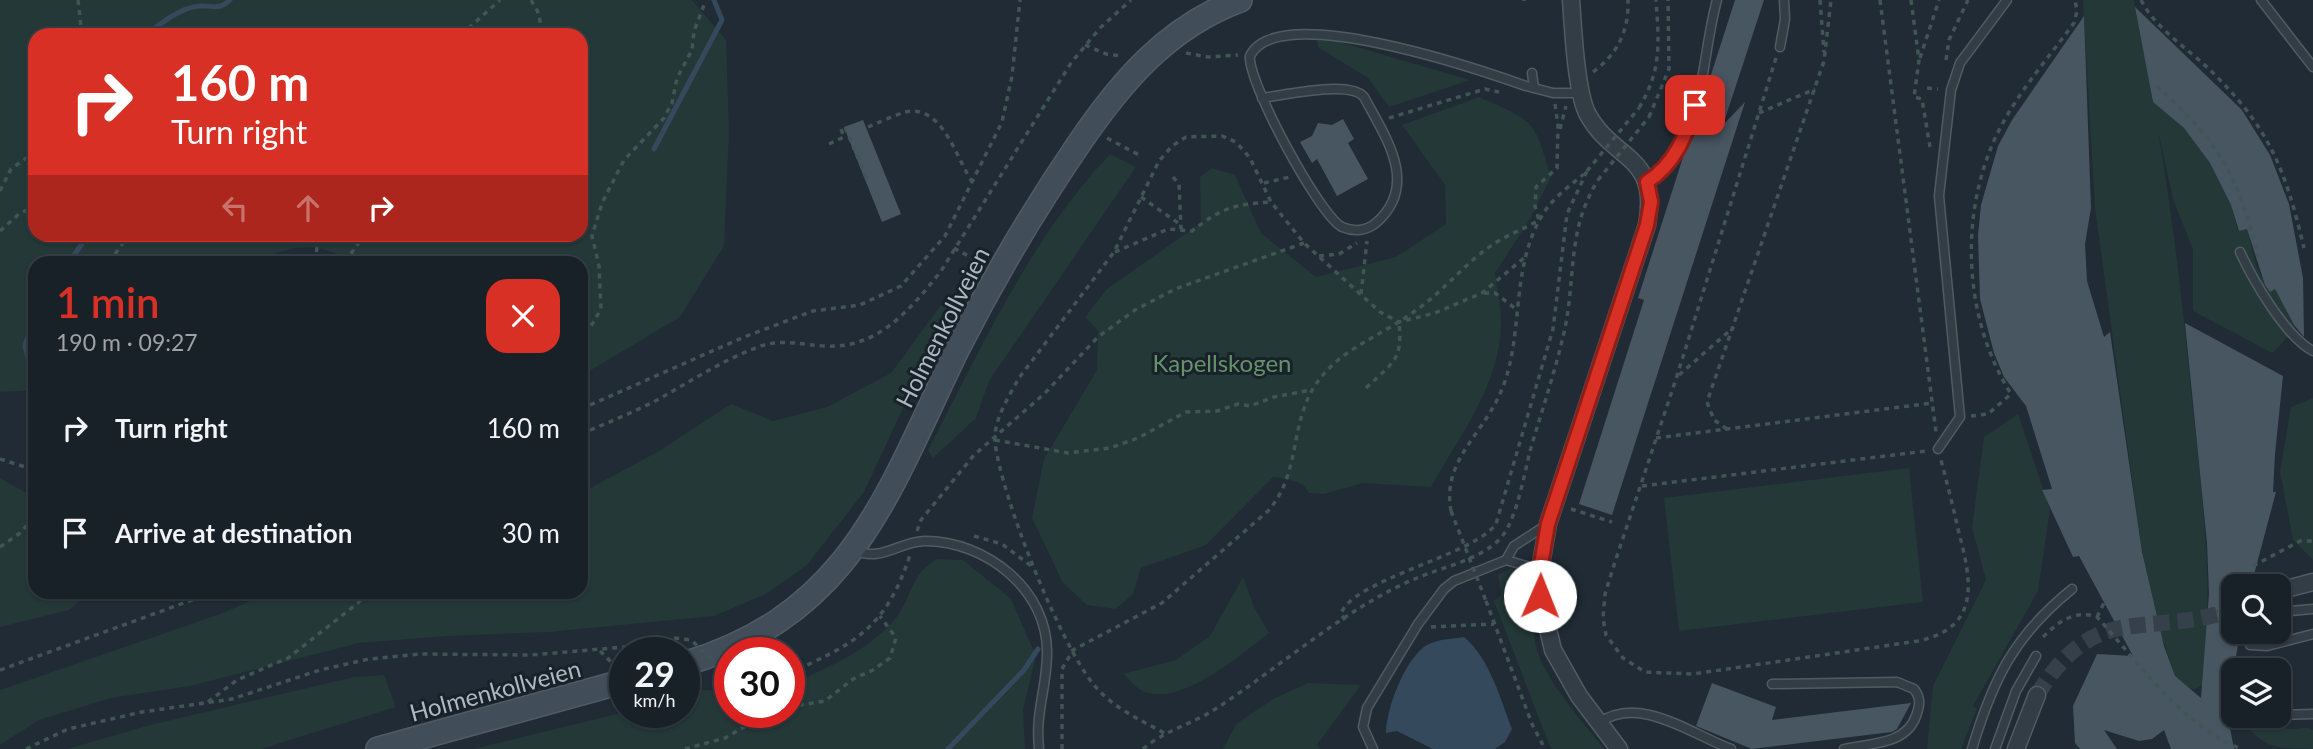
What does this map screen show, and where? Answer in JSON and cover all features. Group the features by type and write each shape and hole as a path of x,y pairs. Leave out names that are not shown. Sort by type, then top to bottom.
{"main road":[{"name":"Holmenkollveien","path":"700,658 735,645 791,611 832,575 854,549 887,498 998,273 1091,126 1121,86 1161,45 1191,23 1240,0"},
{"name":"Holmenkollveien","path":"378,749 609,685"}],"street":[{"path":"1572,0 1574,93 1595,125 1634,161 1647,182 1651,202 1647,225 1548,524 1540,570 1540,596 1553,650 1571,684 1619,749"},
{"path":"2291,585 2313,582"},
{"path":"2016,749 2036,695"}],"lane":[{"path":"1647,182 1661,173 1679,150 1701,86 1717,0"},
{"path":"1780,47 1785,19 1784,0"},
{"path":"1938,449 1960,417 1939,196 1951,90 1967,54 2007,0"},
{"path":"2261,0 2313,67"},
{"path":"1262,98 1345,88 1360,92 1388,145 1400,184 1393,202 1375,225 1368,229 1350,230 1335,222 1323,210 1262,98 1251,69 1250,56 1263,34 1300,24"},
{"path":"1377,32 1479,65 1534,88 1553,93 1574,93"},
{"path":"1532,73 1534,88"},
{"path":"2240,251 2248,270 2293,335 2313,351"},
{"path":"1373,749 1363,727 1367,708 1418,624 1444,589 1454,581 1506,560 1514,546 1548,524"},
{"path":"854,549 863,555 876,555 914,543 946,544 984,555 1006,570 1033,603 1047,648 1037,717 1039,749"},
{"path":"1506,560 1540,570"},
{"path":"1972,749 1988,697 2012,654 2033,626 2072,589"},
{"path":"2291,611 2313,609"},
{"path":"2249,645 2267,646 2313,634"},
{"path":"1995,749 2021,680 2036,656"},
{"path":"1772,684 1897,682 1914,689 1920,704 1913,725 1905,733 1894,739 1844,749"},
{"path":"1599,723 1622,712 1648,714 1731,749"},
{"path":"2291,715 2313,715"}],"path":[{"path":"78,0 81,28"},
{"path":"469,28 500,0"},
{"path":"531,0 539,14 541,28"},
{"path":"588,406 744,337 813,312 860,305 901,286 945,236 1002,122 1012,76 1020,0"},
{"path":"588,431 656,400 760,346 780,341 846,346 866,341 885,330 918,300 1021,147 1061,78 1085,45 1131,0"},
{"path":"1593,72 1611,57 1623,37 1628,0"},
{"path":"1545,749 1451,511 1448,494 1452,471 1500,395 1511,359 1524,258 1539,220 1554,199 1587,171 1639,108 1657,70 1659,44 1656,0"},
{"path":"1143,749 1164,733 1216,709 1345,620 1410,581 1487,549 1501,539 1508,527 1565,328 1577,222 1584,203 1598,180 1649,117 1669,69 1668,0"},
{"path":"1820,0 1824,61"},
{"path":"1727,429 1714,420 1707,402 1735,327 1824,61 1831,0"},
{"path":"1780,47 1678,376 1605,594 1603,618 1606,635 1623,658 1644,672 1702,673 1935,637 1951,627 1963,612 1970,591 1966,559 1938,449 1880,0"},
{"path":"1911,0 1919,60"},
{"path":"1931,149 1922,99 1914,97 1919,60 1939,0"},
{"path":"1956,78 1946,63 1947,50 1968,0"},
{"path":"1960,417 1988,414 2011,394 1989,355 1975,300 1973,234 1981,174 2008,116 2074,23 2076,0"},
{"path":"2141,0 2148,13 2209,69 2260,127 2274,150 2292,198 2304,248"},
{"path":"588,331 601,309 599,266 592,236 602,204 624,160 664,118 672,103 677,78 692,50 694,31 704,5"},
{"path":"1085,45 1105,54 1124,57"},
{"path":"1161,45 1208,57 1250,56"},
{"path":"2157,86 2195,121 2218,150 2237,182 2260,267"},
{"path":"1382,121 1485,89 1500,92"},
{"path":"1759,113 1815,89"},
{"path":"1539,220 1535,206 1536,187 1557,168 1558,133 1553,93"},
{"path":"1558,133 1574,93"},
{"path":"868,127 907,112 919,112 933,119 943,127 960,165 973,183"},
{"path":"1091,126 1115,144 1141,156"},
{"path":"829,144 844,136 841,129 845,127 868,181"},
{"path":"1164,733 1118,708 1093,684 1073,650 1015,516 995,440 1007,399 1019,378 1114,252 1159,161 1172,145 1186,137 1222,136 1236,142 1250,158 1271,202 1304,243 1380,312 1399,321 1435,313 1482,293 1524,258"},
{"path":"0,191 11,169 28,157"},
{"path":"1345,620 1341,614 1345,606 1374,587 1479,540 1496,524 1553,329 1567,214 1587,171"},
{"path":"1263,184 1302,172"},
{"path":"1173,177 1179,184 1181,227"},
{"path":"1141,197 1181,227 1192,231 1213,214 1238,204 1271,202"},
{"path":"0,231 20,213 28,210"},
{"path":"1062,749 1062,669 1073,650 1162,603 1268,511 1283,494 1290,475 1300,421 1312,390 1327,369 1349,350 1399,321 1444,288 1492,245 1539,220"},
{"path":"1114,252 1168,229 1181,227"},
{"path":"1317,256 1339,254 1367,236 1361,294"},
{"path":"805,666 832,655 862,636 880,616 902,579 921,520 974,455 995,440 1044,394 1098,337 1135,310 1175,289 1304,243"},
{"path":"954,248 998,273"},
{"path":"1482,293 1495,293 1516,309"},
{"path":"1366,388 1397,358 1402,345 1399,321"},
{"path":"1678,376 1735,327"},
{"path":"995,440 1068,453 1110,448 1138,438 1186,412 1217,411 1238,404 1250,406 1274,397 1312,390"},
{"path":"1656,438 1932,403"},
{"path":"1641,486 1938,449"},
{"path":"0,459 28,470"},
{"path":"1572,510 1612,522"},
{"path":"0,547 28,524"},
{"path":"2253,566 2300,541 2313,541"},
{"path":"173,599 181,602"},
{"path":"0,670 191,599"},
{"path":"206,703 237,680 288,658 361,599"},
{"path":"2097,617 2105,601"},
{"path":"2037,643 2051,629 2075,614 2085,612 2097,617 2180,709 2204,730 2241,749"},
{"path":"805,704 825,701 853,679 890,658 896,638 880,616"},
{"path":"1418,624 1437,629 1494,624"},
{"path":"26,749 68,729 142,712 263,691 340,664 382,657 531,654 625,647 674,638 691,640 714,661"},
{"path":"685,749 724,738 742,728"}],"green space":[{"path":"0,0 692,0 726,40 729,131 724,246 680,317 588,372 588,256 340,256 326,250 304,247 271,256 28,256 28,390 0,392"},
{"path":"2083,0 2134,0 2153,102 2184,128 2210,163 2231,205 2238,231 2247,229 2256,265 2269,292 2275,289 2296,329 2272,353 2193,311 2193,250 2173,199 2158,131 2182,305 2206,547 2206,650 2203,685 2195,689 2179,688 2161,634 2142,552 2095,208"},
{"path":"1316,35 1470,80 1389,107 1368,78 1318,47"},
{"name":"Kapellskogen","path":"1479,97 1522,117 1529,124 1540,143 1551,177 1530,219 1495,273 1501,321 1494,366 1477,408 1431,487 1363,483 1324,494 1309,493 1303,485 1273,477 1206,545 1141,568 1133,594 1116,609 1087,605 1063,583 1032,518 1044,459 1097,370 1098,330 1085,317 1107,289 1201,223 1200,177 1212,168 1235,175 1261,233 1316,277 1396,257 1446,224 1445,185 1402,125"},
{"path":"1110,154 1136,167 989,381 976,418 933,458 928,450 1031,258 1081,187"},
{"path":"954,299 864,492 807,565 766,594 714,616 549,632 359,643 190,686 111,698 39,720 0,745 0,690 223,613 254,599 588,599 588,489 659,451 731,404 773,421 827,407 891,373 943,302"},
{"path":"2313,398 2313,560 2293,540 2280,472 2291,407"},
{"path":"2018,414 2050,510 2038,591 1973,706 1977,709 1961,749 1927,749 1933,686 1986,580 1972,527 1984,437"},
{"path":"1909,468 1923,602 1679,631 1664,498"},
{"path":"0,478 28,494 28,599 82,599 69,610 0,627"},
{"path":"937,559 963,560 1011,599 1036,656 1023,710 1025,749 473,749 609,716 609,728 700,728 702,690 714,690 714,728 805,728 805,677 832,665 872,641 901,611 916,579"},
{"path":"1512,568 1524,585 1542,663 1566,702 1604,749 1552,749 1548,742 1494,601 1501,595 1498,575"},
{"path":"1243,577 1254,607 1269,633 1207,678 1171,693 1154,694 1139,689 1123,674 1176,660 1210,636"},
{"path":"384,675 396,707 261,749 67,749 150,725 354,677"},
{"path":"1308,683 1361,685 1317,745 1320,749 1223,749 1236,724 1273,699"},
{"path":"2249,728 2307,728 2313,730 2313,749 2274,746"}],"water":[{"path":"1464,637 1481,656 1498,692 1512,729 1505,742 1495,749 1433,749 1397,731 1386,733 1393,698 1411,661 1431,643"}],"building":[{"path":"1735,0 1764,0 1723,125 1745,102 1612,515 1579,504 1644,300 1638,298 1685,151 1695,135 1706,103 1708,84"},
{"path":"2135,7 2242,110 2270,155 2289,204 2303,278 2304,337 2294,325 2275,289 2270,292 2265,285 2247,229 2239,231 2231,205 2210,163 2184,128 2153,102"},
{"path":"2084,16 2091,208 2085,244 2087,281 2104,337 2110,332 2142,552 2164,646 2175,676 2201,698 2209,594 2207,543 2185,323 2283,376 2275,454 2273,492 2276,492 2254,574 2221,574 2221,605 2217,611 2221,620 2221,644 2238,644 2236,658 2221,658 2221,728 2230,728 2234,749 2171,749 2164,730 2152,739 2139,741 2104,730 2117,749 2080,749 2075,743 2073,706 2097,654 2133,656 2079,556 2073,557 2042,490 2052,489 2026,406 2004,377 1994,353 1980,299 1978,235 1981,205 1998,146 2012,120"},
{"path":"1343,119 1354,139 1348,143 1368,179 1337,196 1317,159 1312,163 1300,142 1312,136 1318,123 1332,125"},
{"path":"863,120 901,214 882,222 844,127"},
{"path":"1712,683 1776,707 1772,720 1911,703 1897,729 1892,732 1752,749 1696,726"}],"waterway":[{"path":"156,28 186,9 219,6 230,0"},
{"path":"654,149 722,20 714,0"},
{"path":"73,256 83,242"},
{"path":"28,336 25,346 28,358"},
{"path":"948,749 1024,670 1038,649"}],"tunnel":[{"path":"2037,695 2058,666 2079,646 2099,634 2120,628 2221,613"}],"route":[{"path":"1540,596 1542,547 1548,524 1647,225 1651,202 1647,182 1661,173 1679,150 1695,105"}]}
